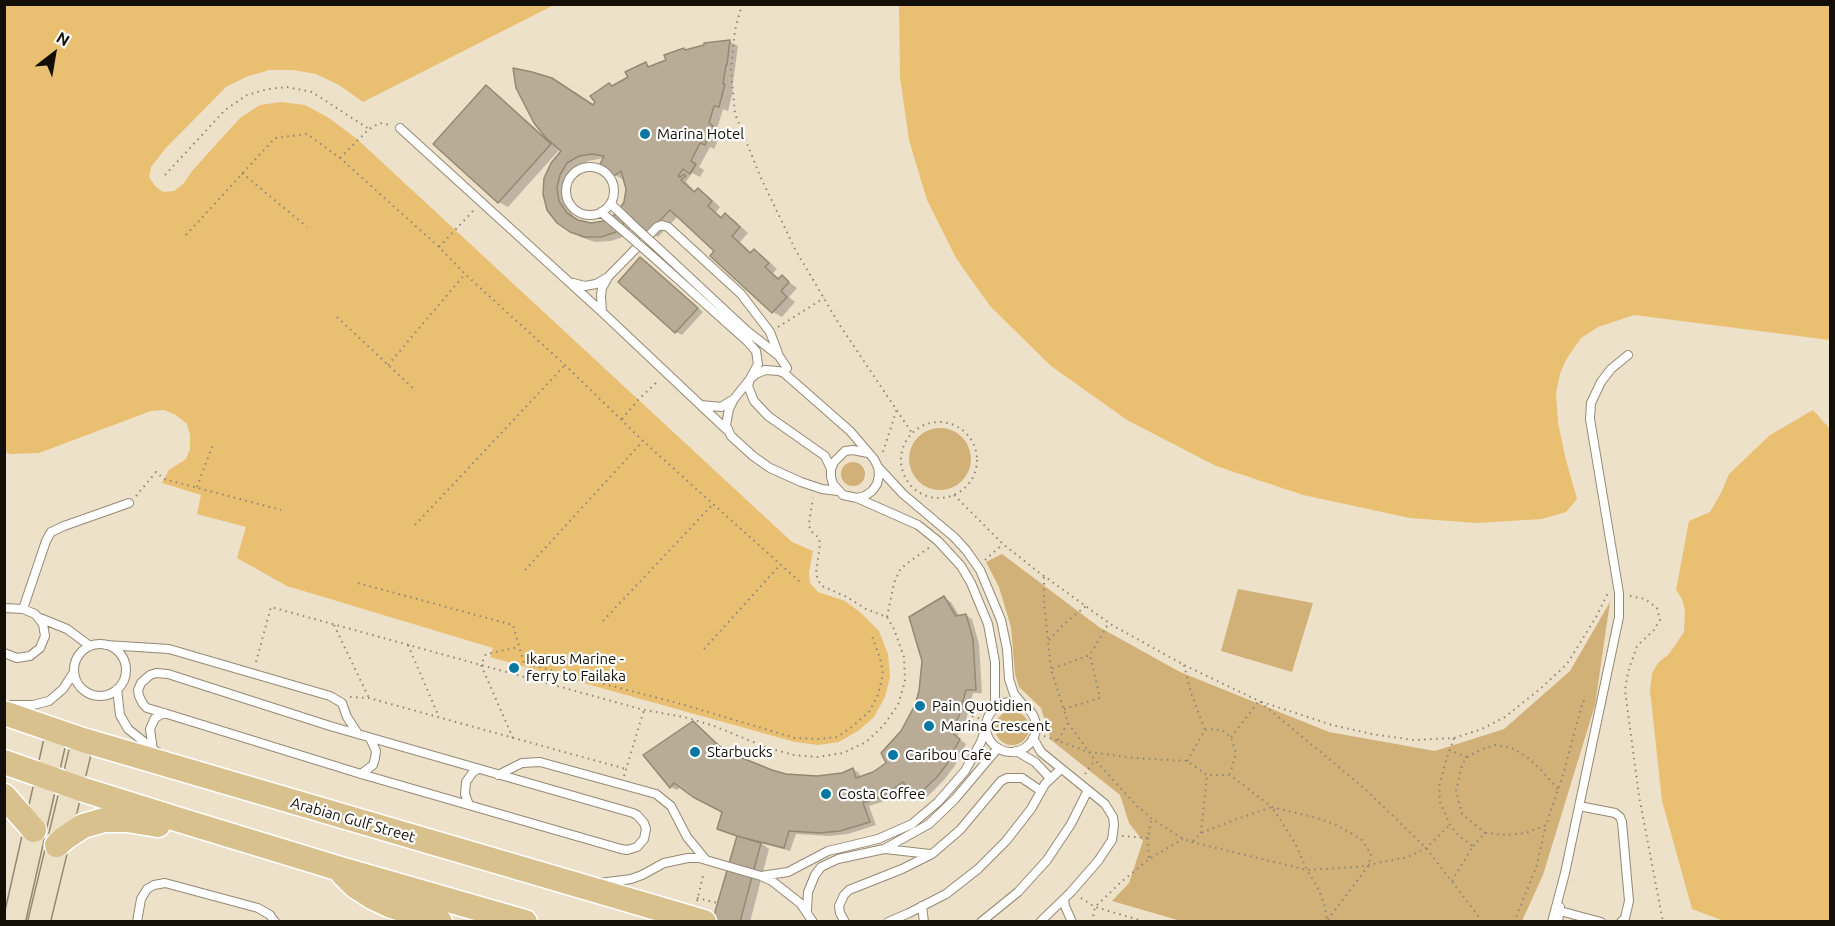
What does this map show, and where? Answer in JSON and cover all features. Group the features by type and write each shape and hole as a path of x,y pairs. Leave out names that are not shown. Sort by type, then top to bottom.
{"main road":[{"name":"Arabian Gulf Street","path":"4,713 83,740 578,886 703,910"},
{"path":"14,921 57,732"},
{"path":"39,921 83,740"},
{"path":"4,762 72,786 337,868 525,921"},
{"path":"4,796 34,830"},
{"path":"57,845 83,826 104,820 127,820 156,825 183,821"},
{"path":"337,868 355,886 372,897 389,905 440,921"}],"lane":[{"path":"400,128 602,312 728,430 738,443 770,468 801,482 838,491 907,519 938,540 961,566 971,583 988,624 995,662 995,708"},
{"path":"592,166 603,170 612,180 615,192 611,204 601,212 589,215 577,211 568,202 566,189 570,177 579,169 592,166"},
{"path":"611,204 747,331 779,356 788,368 784,373"},
{"path":"601,212 756,351 758,364 729,409 726,425 728,430"},
{"path":"569,282 585,286 596,284 608,277 657,227 668,226 741,294 770,332 779,356"},
{"path":"602,312 602,288 608,277"},
{"path":"1552,921 1565,873 1618,617 1619,593 1590,419 1591,404 1601,381 1628,355"},
{"path":"838,491 833,484 829,461 825,456 768,416 754,401 748,386 750,379 760,371 779,370 784,373 850,431 878,467 909,499 954,537 977,566 995,602 1001,620 1007,649 1009,679 1014,694 1034,717 1035,725 1033,738 1026,746 1016,751 998,748 992,742 986,727"},
{"path":"699,405 721,407 734,399"},
{"path":"831,469 839,456 845,452 853,450 868,453"},
{"path":"857,498 865,496 877,484 878,467"},
{"path":"23,609 51,532 129,503"},
{"path":"4,608 30,610 40,618 67,629 90,646"},
{"path":"4,653 24,658 36,653 44,643 45,636 44,624 40,618"},
{"path":"74,672 76,680 87,692 102,696 117,689 125,676 124,660 119,653 106,645"},
{"path":"4,705 33,705 49,701 63,689 74,672 78,657 90,646 169,649 330,696 342,703 358,735"},
{"path":"168,674 358,735 633,813 638,815 644,823 644,839 637,847 621,849 361,774 147,708 138,690 141,683 150,675 168,674"},
{"path":"117,689 118,707 128,729 176,767"},
{"path":"761,876 788,872 828,851 878,839 912,824 938,802 965,771 977,750 990,713 995,708 1009,702 1024,706"},
{"path":"153,750 150,729 155,718 164,713"},
{"path":"361,774 372,765 375,758 376,751 370,738"},
{"path":"1033,738 1041,752 1099,798 1110,810 1114,825 1113,836 1098,861 1071,892 1040,921"},
{"path":"807,912 808,891 821,867 838,859 884,849 929,824 955,799 998,748"},
{"path":"1016,751 1035,762 1050,778"},
{"path":"498,775 522,763 540,762 656,794 667,801 687,837 708,861"},
{"path":"469,805 465,794 466,782 478,769"},
{"path":"888,921 954,888 993,855 1019,825 1050,778 1061,769"},
{"path":"845,921 839,906 849,890 886,876 932,854 973,816 1001,781 1007,778 1022,778 1041,791"},
{"path":"981,921 1018,892 1047,860 1071,824 1089,790"},
{"path":"1579,806 1615,813 1622,822 1629,901 1625,918 1621,921"},
{"path":"884,849 932,854"},
{"path":"578,886 631,879 664,863 688,858 708,861 761,876 782,887 813,921"},
{"path":"1558,921 1565,873"},
{"path":"136,921 141,899 147,889 165,883 258,908 275,921"},
{"path":"1064,899 1072,921"},
{"path":"922,906 924,921"},
{"path":"1560,911 1601,921"}],"path":[{"path":"742,4 735,30 731,70 735,114 761,178 795,249 839,324 912,433"},
{"path":"165,175 225,110 247,95 268,89 287,87 312,92 369,129"},
{"path":"340,158 369,129 380,123 400,128"},
{"path":"186,235 275,138 307,134 340,158 439,247 644,441 800,582"},
{"path":"242,173 307,227"},
{"path":"439,247 481,202"},
{"path":"388,365 465,274"},
{"path":"770,332 824,298"},
{"path":"337,317 416,391"},
{"path":"415,525 565,365"},
{"path":"622,419 638,400 667,374"},
{"path":"878,467 897,409"},
{"path":"934,422 946,423 962,430 974,444 976,468 972,479 954,495 943,498 920,493 904,476 901,453 912,433 922,426 934,422"},
{"path":"525,570 644,441"},
{"path":"197,487 213,444"},
{"path":"129,503 156,472 164,479 281,510"},
{"path":"252,673 270,607 645,710 684,717 714,726 768,748 818,757 843,753 866,742 883,726 898,705 905,681 904,657 894,629 886,617 822,586 818,580 816,573 820,544 819,538 810,530 809,523 815,486"},
{"path":"954,495 1003,544 1108,623 1184,665 1259,701 1372,734 1413,740 1454,738 1482,729 1504,717 1568,664 1609,591 1645,599 1657,608 1660,620 1654,630 1637,646 1628,672 1625,690 1639,796 1663,921"},
{"path":"603,621 713,504"},
{"path":"886,617 894,583 900,570 938,540"},
{"path":"977,566 1003,544"},
{"path":"704,649 780,565"},
{"path":"1044,576 1044,603 1051,669 1068,723 1095,760 1137,806 1183,839 1307,870 1357,867 1408,857 1426,848 1450,825"},
{"path":"358,583 513,625 524,663 681,704 795,738 818,740 837,737 869,712 878,695 883,674 872,636"},
{"path":"1048,640 1086,606"},
{"path":"1064,709 1100,698 1090,656 1108,623"},
{"path":"334,624 369,698"},
{"path":"408,645 439,717"},
{"path":"513,738 481,664 486,654 519,647"},
{"path":"1051,669 1090,656"},
{"path":"1184,665 1191,693 1205,730"},
{"path":"330,696 369,698 626,770"},
{"path":"1231,737 1259,701"},
{"path":"1259,701 1365,788 1426,848 1483,921"},
{"path":"1514,921 1536,868 1546,825 1583,701 1601,704"},
{"path":"621,784 645,710"},
{"path":"1058,740 1068,723"},
{"path":"1205,730 1215,729 1231,737 1236,753 1230,776"},
{"path":"1187,761 1205,730"},
{"path":"1454,738 1440,787 1440,802 1450,825 1459,836 1473,846"},
{"path":"1546,825 1526,833 1506,835 1485,833 1462,814 1456,791 1462,765 1467,757 1495,745 1512,748 1527,757 1558,789"},
{"path":"1449,750 1467,757"},
{"path":"1089,752 1187,761 1207,775 1230,776 1272,807 1295,843 1319,890 1327,920"},
{"path":"1085,774 1095,760"},
{"path":"1201,833 1207,775"},
{"path":"1192,842 1201,833 1272,807 1337,825 1361,839 1371,854 1369,865 1327,920"},
{"path":"1149,859 1148,838 1151,818"},
{"path":"1452,881 1473,846 1485,833"},
{"path":"1113,836 1148,838"},
{"path":"1092,921 1095,907 1120,883 1149,859 1183,839"},
{"path":"703,910 708,861"},
{"path":"1071,892 1095,907 1146,921"}],"shaded area":[{"path":"5,4 554,5 363,102 339,85 316,74 293,70 269,70 246,77 226,87 165,149 151,167 149,177 163,192 174,191 183,184 240,118 260,105 281,102 305,105 329,118 357,139 792,542 813,551 809,572 810,583 818,592 845,601 861,613 879,631 888,654 890,677 885,697 874,717 858,731 839,742 818,745 795,742 490,657 493,648 287,586 237,558 246,527 197,514 201,495 162,483 169,470 186,459 190,449 187,424 176,415 164,410 151,411 39,453 11,454 5,452"},
{"path":"899,5 1830,5 1830,340 1634,315 1598,327 1581,338 1566,360 1556,393 1558,423 1577,499 1566,512 1542,519 1477,523 1410,518 1303,495 1216,466 1127,420 1051,366 990,306 956,258 927,200 909,140 900,77"},
{"path":"1813,410 1830,429 1830,921 1724,921 1692,909 1662,801 1650,690 1652,673 1684,632 1685,610 1676,590 1689,521 1710,512 1729,474 1770,435"},
{"path":"934,428 946,428 962,437 969,447 971,459 969,471 962,481 946,490 934,490 923,485 914,476 909,465 909,453 914,442 923,433"},
{"path":"853,462 858,463 864,469 864,479 858,485 853,486 848,485 842,479 841,474 842,469 848,463"},
{"path":"1002,554 1099,627 1180,672 1329,732 1435,751 1504,729 1570,671 1610,602 1595,705 1543,875 1522,921 1181,921 1112,901 1129,883 1143,841 1129,823 1120,795 1051,740 1041,708 1019,687 1015,674 1011,627 999,587 986,562"},
{"path":"1238,589 1313,603 1292,672 1221,651"},
{"path":"1012,711 1024,716 1029,728 1024,740 1012,745 1000,740 995,728 1000,716"}],"building":[{"path":"730,40 723,84 725,84 719,107 714,106 709,123 713,126 705,145 700,143 691,161 696,164 690,174 683,169 678,176 684,174 686,176 681,180 694,192 698,188 712,201 708,206 721,218 725,213 740,227 732,236 750,253 754,249 769,263 765,267 778,279 782,275 789,282 781,291 787,297 772,313 710,256 714,251 670,210 648,233 630,216 616,232 601,237 585,237 570,232 557,223 547,210 543,194 544,178 551,163 561,151 534,123 516,88 513,68 552,78 593,105 595,102 590,96 609,83 612,86 628,77 625,72 646,62 648,67 666,60 664,55 684,48 685,50 704,45 704,43","holes":["592,154 604,156 600,164 614,176 621,171 626,189 624,202 616,214 604,221 591,223 578,220 567,213 559,201 557,188 560,175 567,163 579,156"]},
{"path":"486,85 551,144 498,203 433,144"},
{"path":"640,257 698,308 675,333 618,282"},
{"name":"Marina Crescent","path":"944,596 956,616 966,614 973,639 976,690 966,690 959,716 951,732 960,739 947,764 915,798 903,782 881,797 863,803 870,822 840,831 820,833 789,831 784,848 737,836 717,829 722,812 693,797 674,783 670,788 643,755 693,721 730,753 786,774 817,776 842,773 853,768 856,778 873,772 886,763 881,753 901,731 915,705 919,691 922,661 909,617"},
{"path":"737,836 761,843 740,922 712,922"}],"place":[{"name":"Marina Hotel","path":"645,134"},
{"name":"Ikarus Marine - ferry to Failaka","path":"514,668"},
{"name":"Pain Quotidien","path":"920,706"},
{"name":"Marina Crescent","path":"929,726"},
{"name":"Starbucks","path":"695,752"},
{"name":"Caribou Cafe","path":"893,755"},
{"name":"Costa Coffee","path":"826,794"}]}
